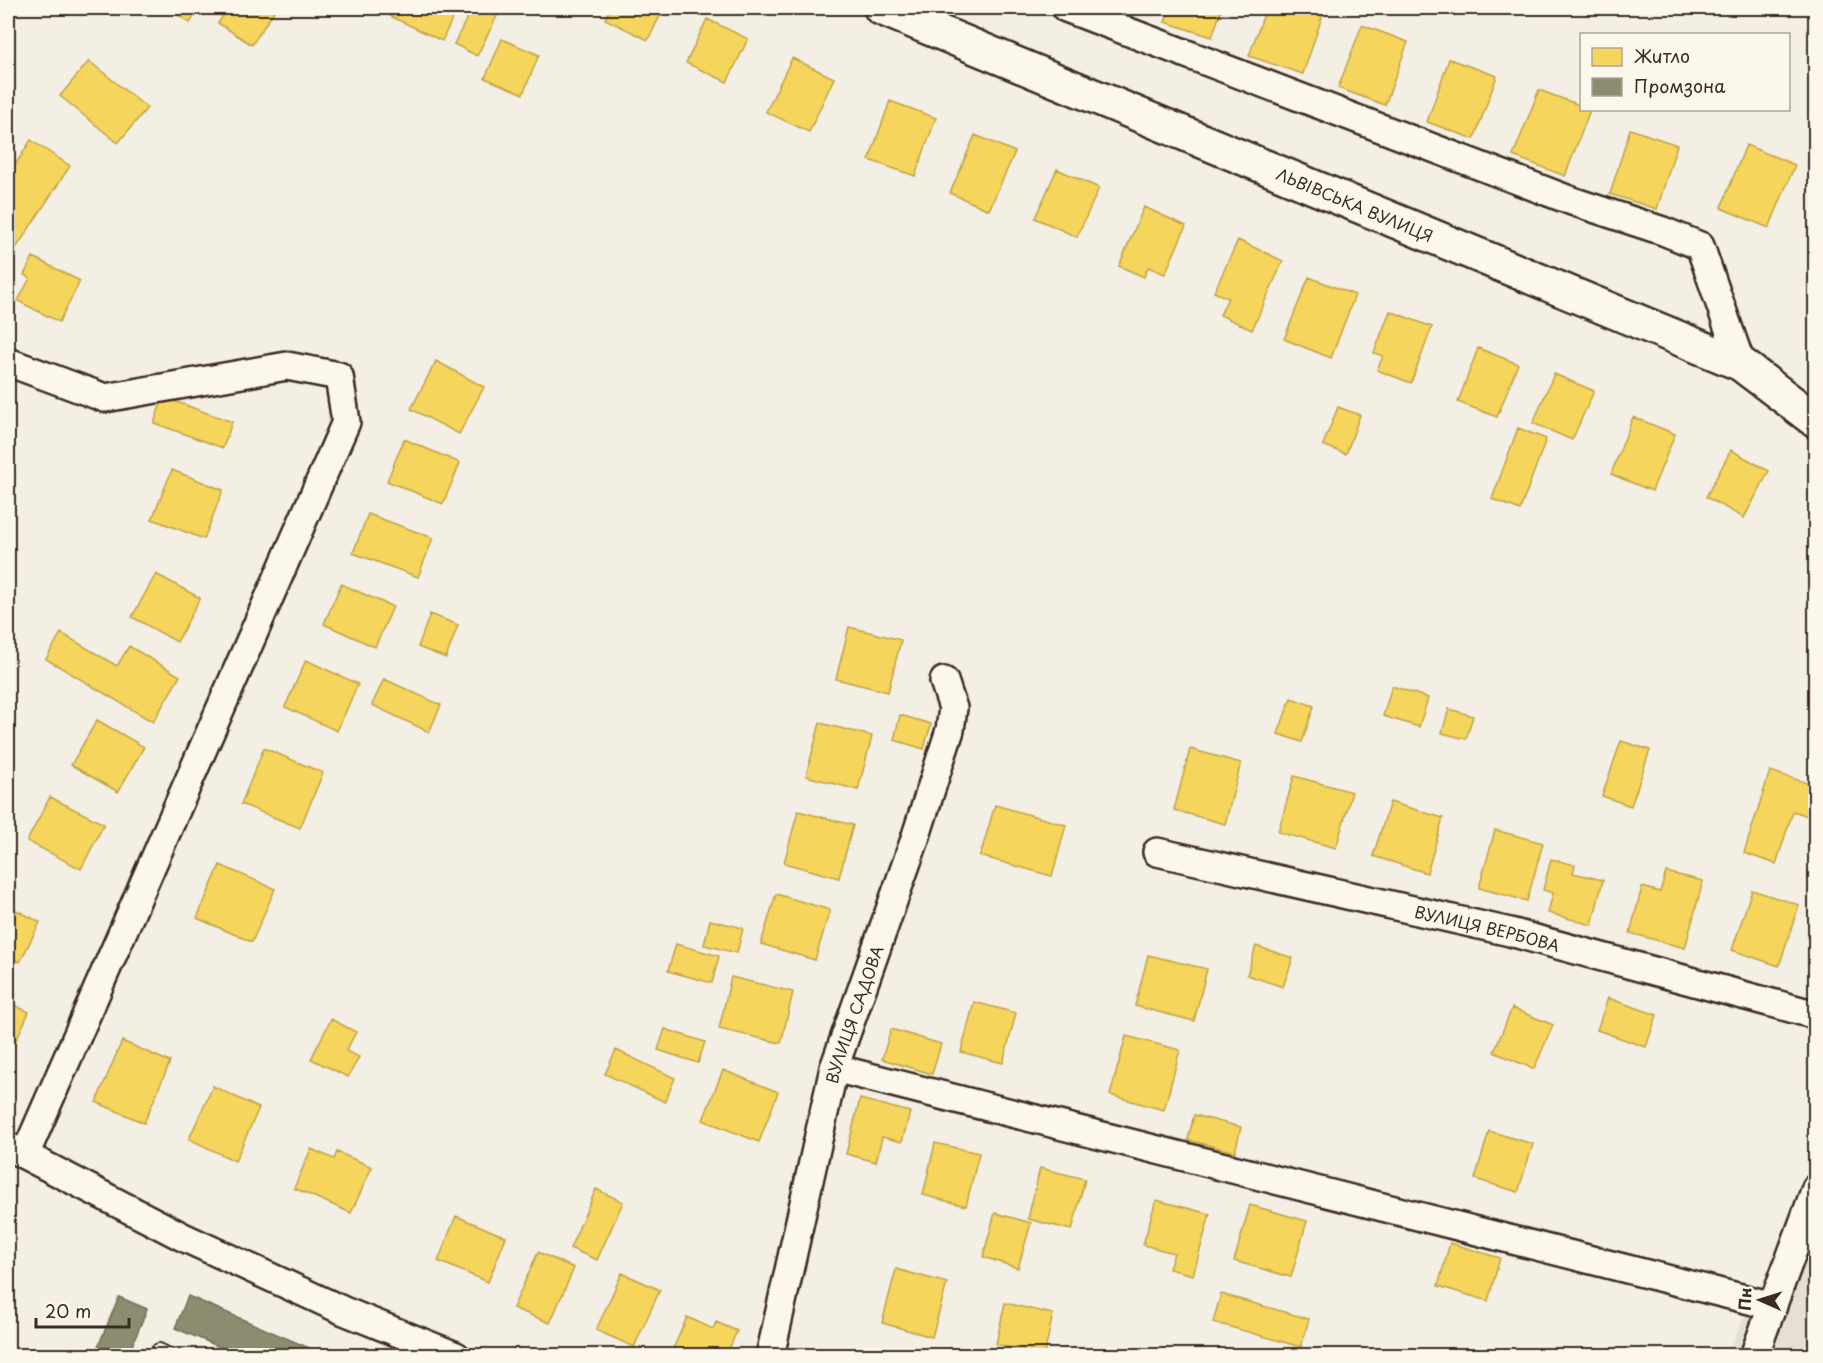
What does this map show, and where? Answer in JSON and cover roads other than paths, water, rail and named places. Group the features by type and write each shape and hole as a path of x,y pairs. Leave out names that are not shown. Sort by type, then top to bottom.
{"street":[{"name":"ЛЬВІВСЬКА ВУЛИЦЯ","path":"881,8 1741,364 1815,421"},
{"path":"1066,8 1572,201 1663,231 1700,246 1741,364"},
{"path":"8,362 105,398 287,366 339,376 346,423 16,1151 183,1237 344,1311 456,1356"},
{"name":"ВУЛИЦЯ САДОВА","path":"770,1356 834,1068 914,842 950,730 953,708 944,681"},
{"name":"ВУЛИЦЯ ВЕРБОВА","path":"1157,852 1510,932 1815,1015"},
{"path":"834,1068 1773,1306"},
{"path":"1754,1356 1815,1188"}]}
